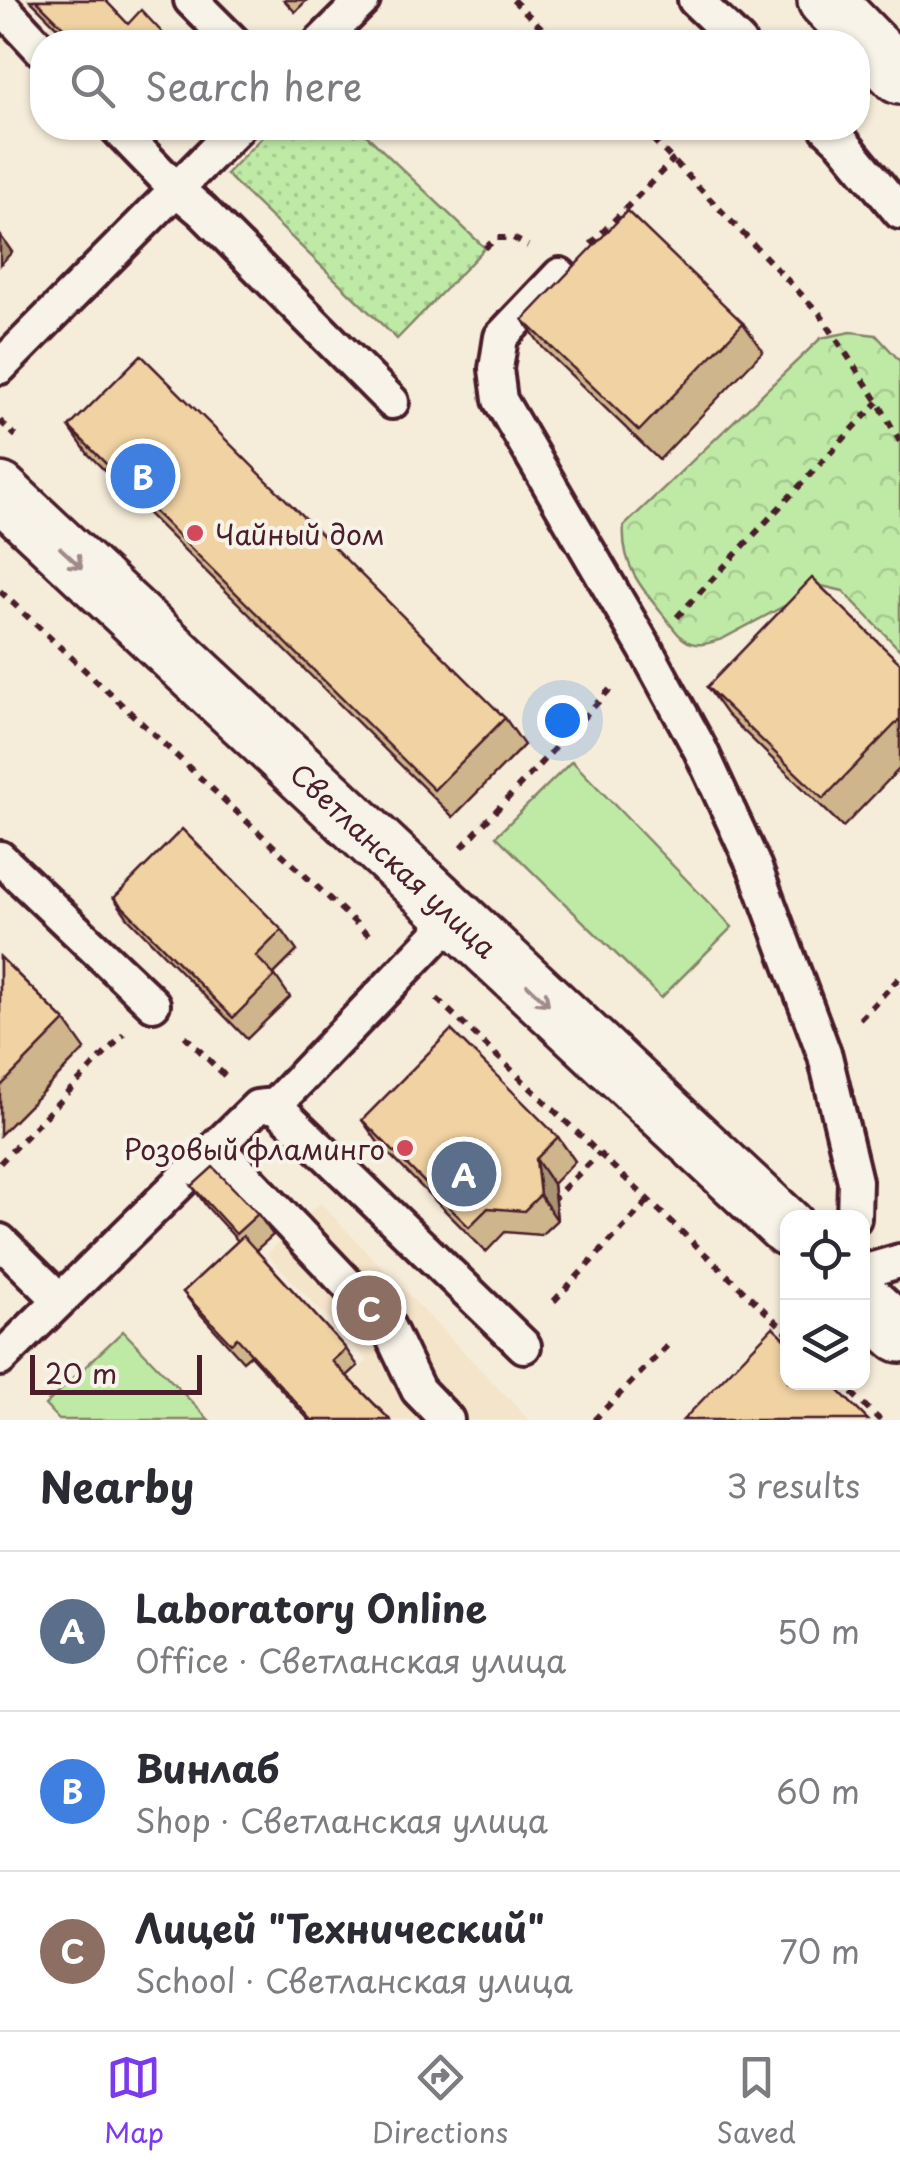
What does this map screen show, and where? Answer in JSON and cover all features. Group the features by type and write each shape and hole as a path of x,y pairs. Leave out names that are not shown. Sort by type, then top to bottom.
{"main road":[{"path":"826,0 855,30"},
{"path":"870,45 900,76"},
{"name":"Светланская улица","path":"0,491 780,1221"},
{"path":"864,1300 900,1334"}],"lane":[{"path":"191,0 221,30"},
{"path":"333,30 362,0"},
{"path":"695,0 726,30"},
{"path":"0,5 30,37"},
{"path":"129,140 392,402"},
{"path":"0,367 225,140"},
{"path":"840,140 900,212"},
{"path":"560,275 501,336 496,369 500,400 700,749 755,868 825,1056 855,1180 854,1210"},
{"path":"0,858 153,1004"},
{"path":"0,1359 217,1147 266,1106 455,917"},
{"path":"266,1106 524,1346"},
{"path":"217,1147 388,1327 418,1390 447,1420"},
{"path":"0,1241 60,1300"},
{"path":"870,1270 900,1261"}],"path":[{"path":"513,0 544,30"},
{"path":"654,140 820,314 900,442"},
{"path":"560,275 674,159"},
{"path":"485,248 497,238 513,238 533,248"},
{"path":"646,650 878,402"},
{"path":"0,608 9,599"},
{"path":"458,852 584,717"},
{"path":"0,1163 153,1004 266,1106"},
{"path":"549,1203 600,1153"},
{"path":"554,1302 649,1200"},
{"path":"594,1420 667,1346"},
{"path":"848,1390 880,1420"}],"shaded area":[{"path":"320,1203 529,1420 306,1420 368,1361 267,1254"}],"green space":[{"path":"259,140 372,140 485,248 397,339 226,174"},
{"path":"851,332 876,335 900,361 900,650 843,591 822,586 722,639 703,644 689,642 676,632 634,575 626,552 624,526 821,338"},
{"path":"572,761 732,927 661,998 496,836"},
{"path":"123,1331 209,1420 59,1420 45,1405"}],"building":[{"path":"36,0 105,0 128,24 141,10 160,30 66,30"},
{"path":"627,211 743,323 639,431 523,320"},
{"path":"141,355 505,718 434,790 69,427"},
{"path":"812,578 900,663 900,719 823,799 707,687"},
{"path":"182,829 282,930 256,956 275,976 233,1018 114,898"},
{"path":"0,957 65,1021 0,1087"},
{"path":"451,1030 558,1137 536,1159 540,1195 524,1211 488,1208 469,1227 362,1120"},
{"path":"213,1167 258,1214 236,1234 192,1186"},
{"path":"243,1236 346,1349 332,1361 390,1420 312,1420 237,1338 231,1343 183,1292"},
{"path":"773,1327 780,1334 780,1390 838,1390 868,1420 683,1420"}],"place":[{"name":"Винлаб","path":"143,476"},
{"name":"Чайный дом","path":"195,533"},
{"name":"Розовый фламинго","path":"405,1148"},
{"name":"Laboratory Online","path":"464,1174"},
{"name":"Лицей \"Технический\"","path":"369,1308"}]}
